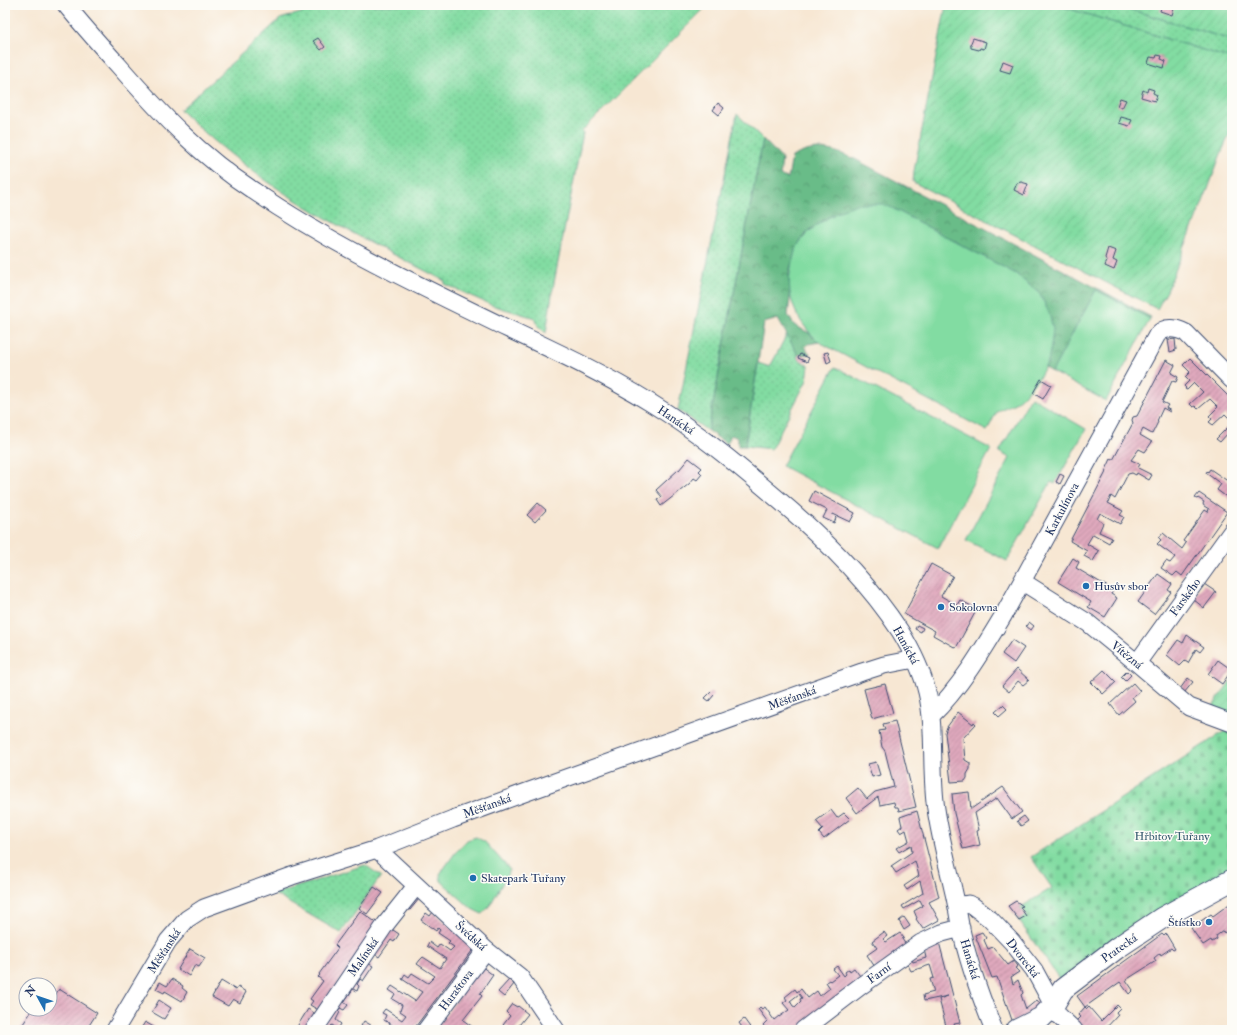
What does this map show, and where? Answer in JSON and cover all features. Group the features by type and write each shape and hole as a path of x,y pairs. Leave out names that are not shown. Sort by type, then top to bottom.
{"main road":[{"name":"Pratecká","path":"1017,1030 1041,1018 1053,1006 1060,993 1067,986 1117,948 1162,918 1232,880"}],"street":[{"name":"Hanácká","path":"66,5 149,100 182,135 219,167 304,223 404,278 536,342 650,402 682,423 730,459 796,515 842,560 864,585 900,632 915,659 927,690 931,716 932,771 936,806 961,928 977,983 994,1030"},
{"name":"Karkulínova","path":"931,716 955,689 993,634 1023,582 1157,335 1166,329 1174,329 1186,333 1232,380"},
{"name":"Farského","path":"1137,662 1232,531"},
{"name":"Vítězná","path":"1023,582 1088,623 1137,662 1189,707 1232,724"},
{"name":"Měšťanská","path":"115,1030 168,941 194,913 279,881 377,849 531,790 862,672 884,665 915,659"},
{"path":"927,690 940,688 955,689"},
{"name":"Švédská","path":"377,849 486,950 520,977 556,1030"},
{"name":"Malínská","path":"314,1030 385,925 416,886"},
{"name":"Dvorecká","path":"957,906 968,904 973,906 990,919 1012,942 1034,970 1059,1016 1074,1030"},
{"name":"Farní","path":"803,1030 862,985 921,943 942,933 961,928"},
{"name":"Haraštova","path":"426,1030 486,950"}],"green space":[{"path":"318,5 708,5 582,131 583,133 553,288 546,333 538,326 535,318 491,305 445,284 445,281 354,234 305,206 249,168 213,140 180,110 280,19 314,9"},
{"path":"946,5 1057,5 1232,59 1232,128 1167,291 1157,309 913,182"},
{"path":"1057,5 1115,5 1232,40 1232,59"},
{"path":"1115,5 1232,5 1232,40"},
{"path":"737,114 763,139 708,431 678,410"},
{"path":"763,139 782,159 780,176 788,178 792,157 809,150 830,150 853,158 1151,317 1150,319 1096,290 1052,372 1045,367 1048,361 1051,346 1052,329 1049,313 1040,294 1016,274 892,208 832,215 811,229 802,238 796,249 789,272 790,298 788,315 794,325 809,333 819,342 808,344 805,347 810,354 798,355 778,319 764,323 745,446 738,446 738,438 731,435 727,444 708,431"},
{"path":"856,204 883,204 892,208 1016,274 1040,294 1049,313 1053,329 1048,361 1039,378 1022,397 1015,403 997,411 987,431 819,342 810,333 797,315 790,294 789,283 790,271 798,244 821,222"},
{"path":"1096,290 1150,319 1106,401 1052,372"},
{"path":"787,334 798,355 797,358 809,366 807,380 771,449 745,446 758,363 770,367"},
{"path":"835,367 991,449 938,548 782,466"},
{"path":"1031,397 1086,429 1055,484 1051,482 1007,561 966,540 1010,458 999,452"},
{"path":"1232,679 1232,719 1211,709"},
{"name":"Hřbitov Tuřany","path":"1231,727 1232,870 1060,980 1013,912 1052,888 1031,857"},
{"name":"Skatepark Tuřany","path":"476,837 485,842 510,870 489,907 482,914 472,909 441,881 440,874 455,853 467,840"},
{"path":"365,865 381,876 341,933 274,894"}],"building":[{"path":"1162,5 1175,5 1172,15 1160,11"},
{"path":"318,38 325,47 321,50 313,41"},
{"path":"973,38 986,42 984,49 980,48 979,50 971,48 970,45"},
{"path":"1157,55 1162,56 1161,59 1166,61 1164,68 1148,63 1150,57 1156,58"},
{"path":"1003,61 1013,65 1010,73 1000,70"},
{"path":"1148,88 1154,90 1153,93 1157,95 1155,101 1141,97 1143,90 1147,92"},
{"path":"1120,98 1126,100 1122,108 1117,106"},
{"path":"718,103 724,108 719,115 713,110"},
{"path":"1121,117 1132,120 1129,126 1119,123"},
{"path":"1021,182 1028,184 1024,195 1014,190 1017,183"},
{"path":"1108,248 1116,251 1113,260 1117,262 1114,270 1105,266 1107,261 1105,258"},
{"path":"1175,339 1176,350 1170,352 1168,340"},
{"path":"828,352 831,361 827,363 824,353"},
{"path":"800,354 809,358 807,362 798,358"},
{"path":"1190,358 1232,400 1232,421 1225,414 1213,425 1209,422 1212,419 1209,416 1218,407 1210,399 1198,409 1190,404 1203,392 1194,383 1187,390 1185,389 1186,388 1184,386 1189,381 1185,377 1190,372 1183,365"},
{"path":"1166,360 1175,365 1171,373 1178,377 1176,382 1172,381 1162,402 1168,405 1166,408 1171,411 1170,412 1163,408 1152,434 1143,429 1140,435 1152,442 1145,452 1139,449 1131,460 1140,464 1138,468 1152,475 1149,480 1137,473 1136,475 1132,473 1128,474 1115,499 1111,496 1108,503 1123,511 1120,515 1124,517 1120,524 1100,513 1097,519 1103,523 1099,532 1112,538 1109,543 1093,534 1087,544 1099,551 1093,561 1084,556 1087,551 1070,541 1106,472 1111,459 1113,460 1133,423 1133,417 1137,416"},
{"path":"1041,379 1051,385 1043,399 1033,393"},
{"path":"1232,423 1232,438 1228,433 1220,442 1216,439"},
{"path":"689,458 702,468 699,471 702,474 697,480 694,478 689,484 661,506 657,500 662,497 656,490 679,470"},
{"path":"1210,469 1232,484 1232,501 1217,490 1221,484 1206,473"},
{"path":"1060,474 1064,476 1060,484 1056,482"},
{"path":"814,491 855,513 850,522 833,514 836,518 834,523 823,518 827,510 809,501"},
{"path":"1199,493 1227,512 1182,576 1177,572 1173,576 1161,568 1166,561 1170,563 1175,557 1157,544 1161,540 1159,538 1163,533 1182,549 1186,543 1183,541 1205,510 1208,512 1209,509 1204,506 1204,502 1198,498 1195,498"},
{"path":"538,503 546,510 535,522 527,515"},
{"name":"Husův sbor","path":"1073,558 1079,562 1076,568 1113,590 1111,594 1117,598 1105,617 1088,607 1091,602 1058,582"},
{"name":"Sokolovna","path":"931,564 953,576 941,596 957,605 960,600 977,609 956,648 933,635 935,631 904,614"},
{"path":"1158,574 1172,584 1168,590 1171,592 1154,614 1138,602"},
{"path":"1204,584 1216,592 1204,608 1193,599"},
{"path":"1029,622 1034,626 1031,630 1026,626"},
{"path":"917,625 923,628 921,632 915,629"},
{"path":"1187,635 1204,647 1200,652 1196,649 1188,663 1185,661 1180,666 1167,655 1178,640 1183,643"},
{"path":"1012,640 1024,648 1014,663 1002,654"},
{"path":"1218,660 1232,670 1222,684 1208,674"},
{"path":"1017,669 1029,680 1023,685 1018,681 1009,692 1002,686"},
{"path":"1104,670 1116,682 1103,694 1091,682"},
{"path":"1127,671 1131,675 1125,681 1121,677"},
{"path":"1188,678 1193,682 1184,693 1180,689"},
{"path":"1133,683 1140,691 1132,697 1135,701 1119,715 1110,704"},
{"path":"885,684 893,713 872,719 864,689"},
{"path":"711,692 714,695 709,701 705,698"},
{"path":"1003,705 1007,709 999,716 995,712"},
{"path":"958,712 973,724 974,722 976,724 963,738 965,760 970,763 967,778 965,781 951,782 945,733 947,727"},
{"path":"895,721 916,807 899,811 898,807 895,807 894,802 880,805 878,797 857,813 846,798 858,788 867,799 875,792 894,787 885,751 882,747 879,731 885,730 883,724"},
{"path":"876,762 880,775 872,777 868,764"},
{"path":"1003,787 1022,812 1012,819 997,798 975,813 979,830 977,831 980,845 963,849 954,813 952,794 969,792 971,809"},
{"path":"831,810 837,818 844,813 850,819 824,839 819,833 823,829 816,821"},
{"path":"917,811 939,897 929,902 939,920 923,929 916,919 917,918 914,911 923,906 920,900 904,909 902,906 923,893 920,881 907,890 904,886 919,876 915,861 896,873 891,866 912,852 911,845 899,852 896,848 909,841 906,830 901,833 898,829 902,826 900,817"},
{"path":"1024,816 1028,821 1021,826 1017,821"},
{"path":"374,887 383,893 367,914 359,908"},
{"path":"414,895 419,899 410,910 405,907"},
{"path":"1016,901 1023,906 1020,907 1026,916 1019,920 1008,906"},
{"path":"1232,902 1232,927 1224,933 1223,931 1216,936 1217,939 1212,942 1211,940 1203,945 1191,928 1211,914 1213,916"},
{"path":"360,911 374,921 377,921 376,922 379,924 320,1011 310,1005 313,1001 310,999 323,981 318,977 320,975 319,974 338,948 335,945"},
{"path":"433,912 475,947 413,1030 395,1030 397,1028 384,1020 386,1015 382,1013 385,1009 402,1020 406,1015 400,1011 402,1005 392,999 395,994 389,990 392,986 415,1001 422,992 402,979 405,974 409,977 412,973 428,983 435,976 417,964 420,960 423,957 440,968 446,959 427,946 429,942 437,948 440,944 450,951 454,947 448,943 450,941 438,933 440,930 438,928 436,931 421,920 426,913 430,916"},
{"path":"904,917 910,926 904,930 899,921"},
{"path":"390,928 399,934 394,942 391,940 379,957 372,952"},
{"path":"884,932 887,936 883,939 886,942 900,933 908,948 877,970 867,955 877,948 872,941"},
{"path":"982,932 986,938 984,940 988,949 993,947 1008,965 1014,961 1018,966 1015,968 1019,972 1011,977 1013,984 1018,980 1023,993 1021,995 1026,1009 1037,1000 1042,1006 1013,1023 997,977 992,978 975,935"},
{"path":"1162,934 1164,936 1166,934 1175,949 1173,950 1171,948 1161,955 1160,953 1154,958 1156,961 1126,980 1133,990 1129,994 1120,982 1085,1007 1077,996"},
{"path":"939,942 960,1023 954,1024 956,1030 939,1030 938,1028 946,1026 939,999 948,996 924,1001 923,995 934,992 930,979 934,978 930,965 911,971 906,961 911,958 913,962 926,958 924,949"},
{"path":"190,949 205,958 199,967 195,965 189,976 178,969"},
{"path":"365,962 373,966 363,981 360,979 357,984 359,986 357,991 353,989 344,1002 348,1005 344,1010 340,1008 338,1011 340,1012 336,1020 341,1024 338,1029 332,1025 329,1030 319,1030"},
{"path":"481,966 493,975 480,994 482,996 463,1020 477,1030 465,1030 459,1025 456,1030 435,1030"},
{"path":"837,966 844,976 846,974 845,972 854,968 863,980 795,1030 767,1030 763,1025 767,1021 758,1009 760,1007 762,1009 765,1007 774,1020 789,1010 783,1003 787,1000 785,997 795,989 797,992 801,989 808,998 817,991 820,996 830,988 826,982 838,975 833,969","holes":["799,994 802,998 795,1007 790,1001"]},
{"path":"172,979 183,986 182,988 187,992 182,1001 165,991 164,993 156,989 160,982 167,986"},
{"path":"509,980 514,984 504,997 498,992"},
{"path":"221,981 236,990 238,987 246,992 240,1003 233,999 228,1006 212,997"},
{"path":"59,989 97,1013 86,1030 19,1030 28,1017 58,1017"},
{"path":"159,1000 171,1008 164,1019 152,1012"},
{"path":"512,1004 517,1007 518,1006 528,1014 515,1030 511,1030 506,1025 505,1027 503,1025 510,1016 506,1012"},
{"path":"1117,1005 1120,1008 1116,1012 1118,1015 1105,1029 1106,1030 1085,1030 1076,1021 1080,1017 1078,1015 1085,1007 1087,1009 1089,1007 1101,1021"},
{"path":"308,1009 317,1015 309,1030 295,1030"},
{"path":"744,1019 752,1030 744,1030 739,1023"},
{"path":"364,1021 379,1030 368,1030 361,1026"},
{"path":"145,1022 159,1030 140,1030"}],"place":[{"name":"Husův sbor","path":"1086,586"},
{"name":"Sokolovna","path":"941,607"},
{"name":"Skatepark Tuřany","path":"473,878"},
{"name":"Štístko","path":"1209,922"}]}
